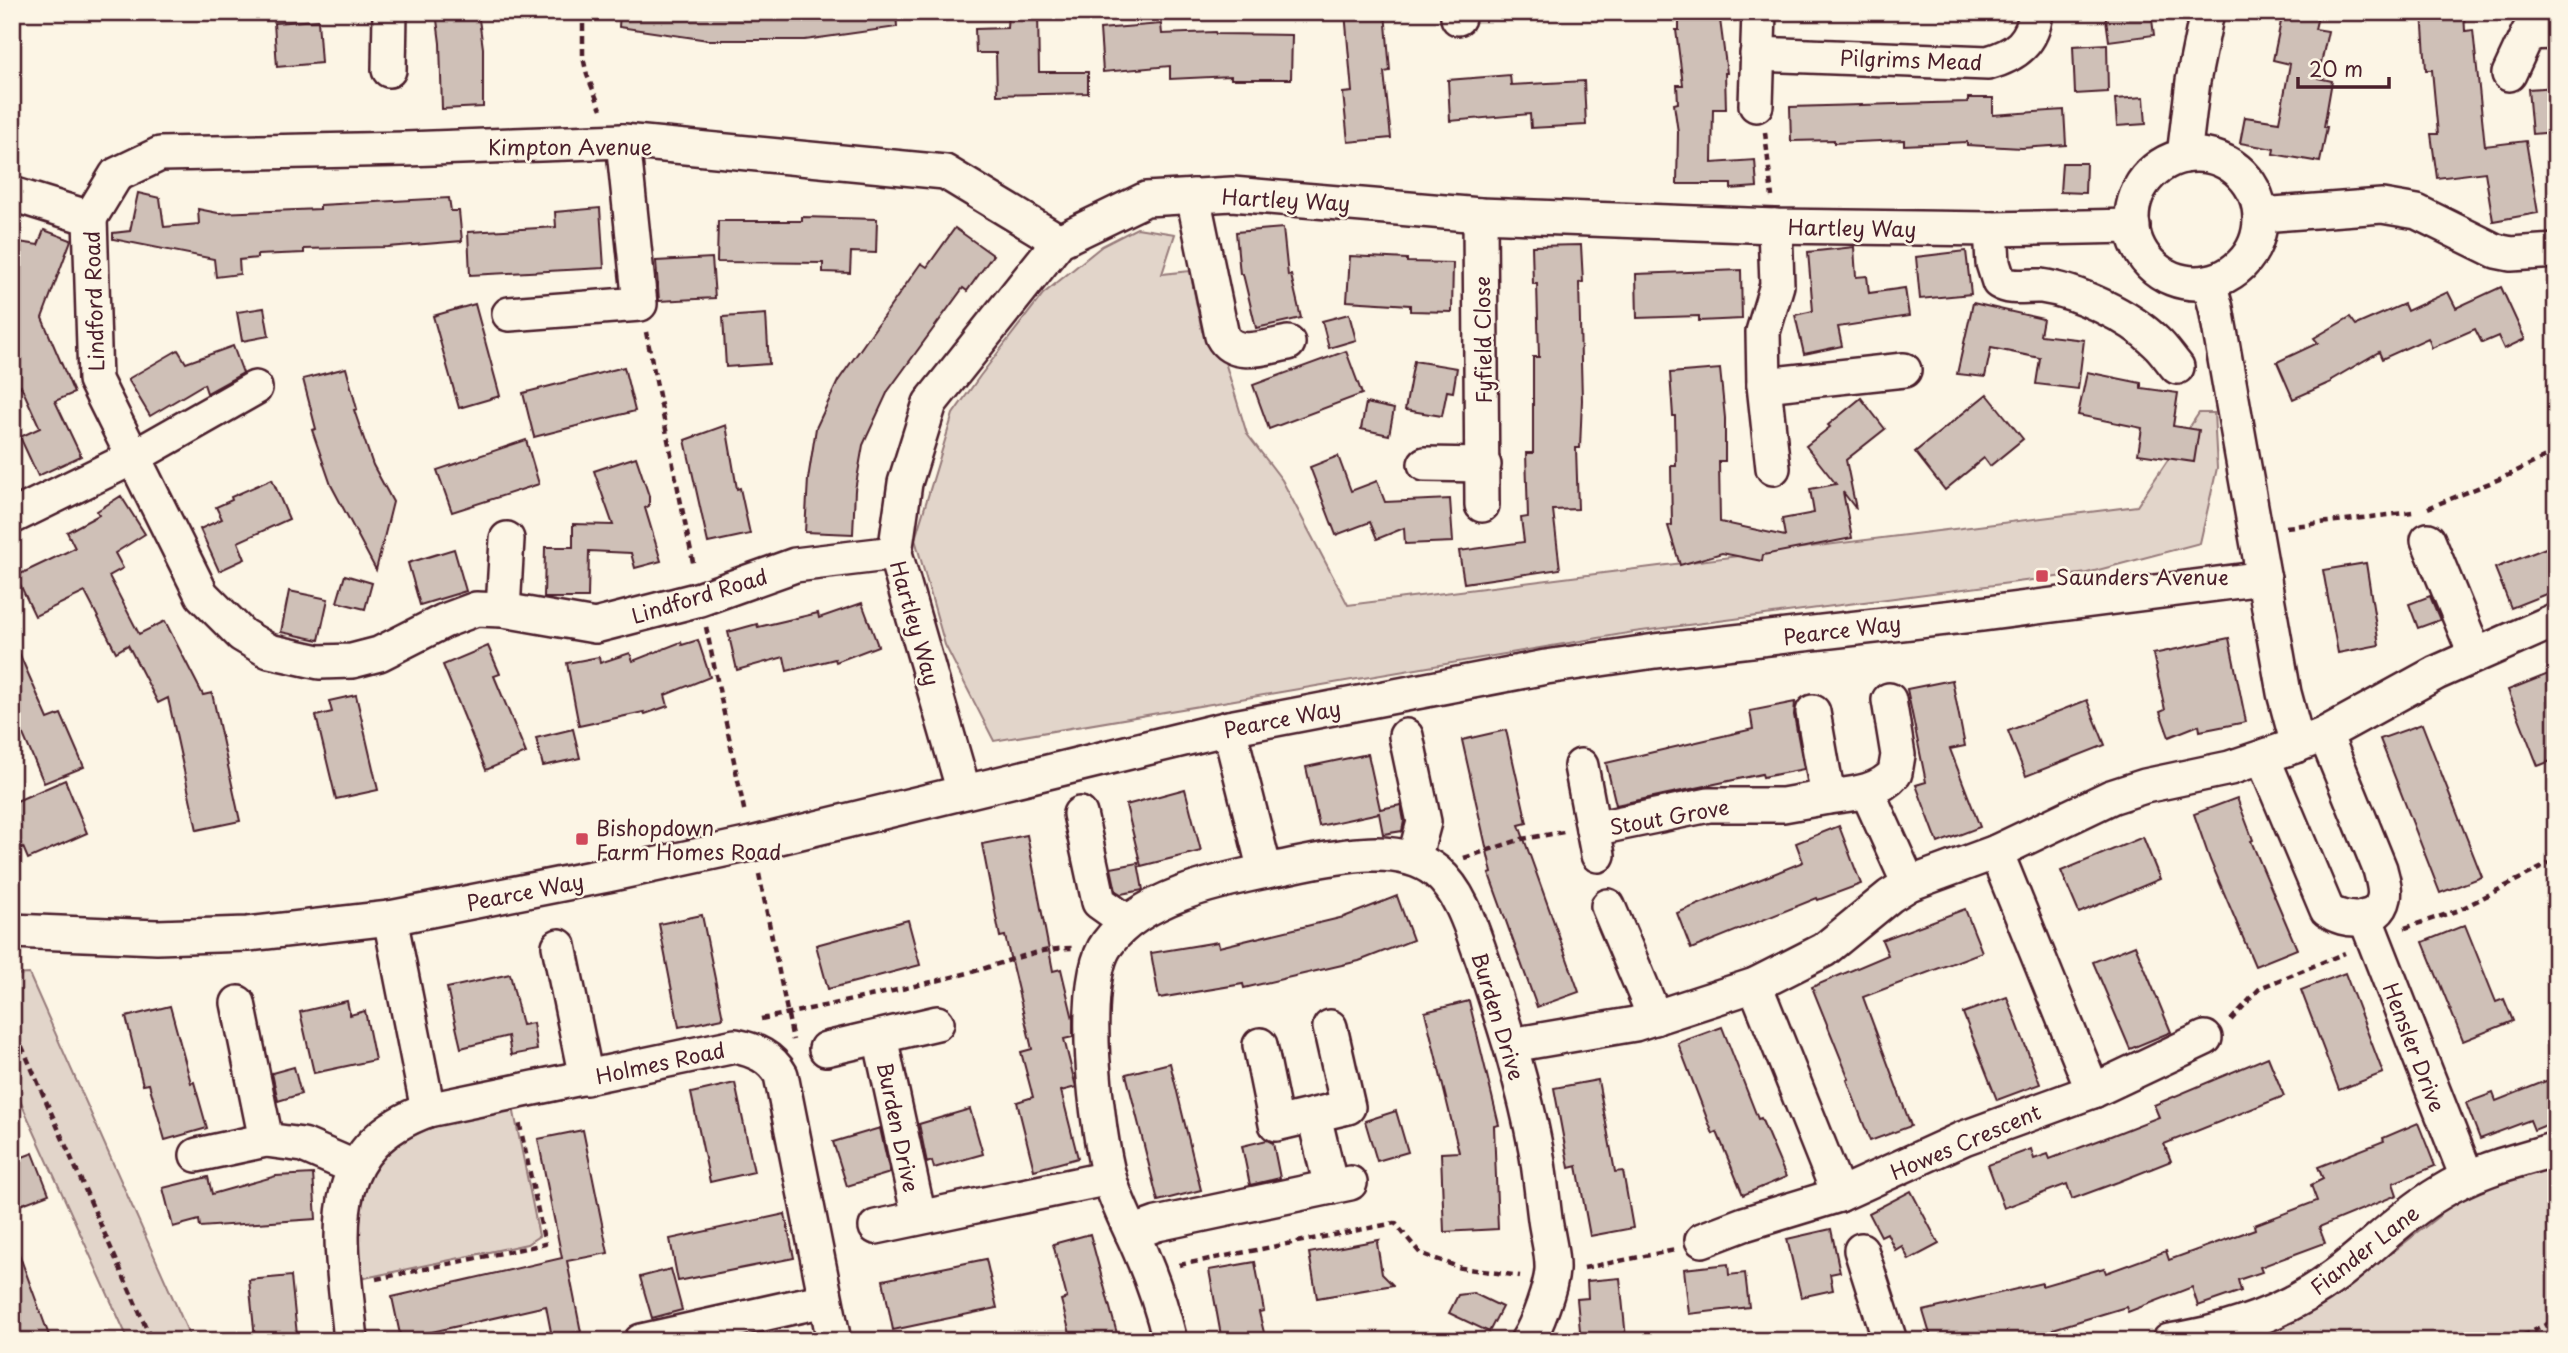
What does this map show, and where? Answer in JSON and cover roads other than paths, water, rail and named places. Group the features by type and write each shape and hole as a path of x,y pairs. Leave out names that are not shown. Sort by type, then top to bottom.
{"street":[{"path":"389,70 390,12"},
{"path":"1756,105 1759,12"},
{"name":"Pilgrims Mead","path":"1757,54 1988,63 2016,51 2027,42 2036,12"},
{"path":"2184,156 2193,81 2207,12"},
{"path":"2509,74 2535,26"},
{"path":"509,314 640,304 614,142"},
{"name":"Kimpton Avenue","path":"90,218 117,174 160,154 614,142 946,172 1059,242"},
{"path":"2184,156 2215,158 2230,164 2252,186 2261,215 2259,234 2252,251 2241,265 2226,276 2209,282 2191,283 2158,271 2137,243 2133,226 2135,202 2145,181 2169,161 2184,156"},
{"name":"Lindford Road","path":"12,194 90,218 95,380 202,595 242,635 269,651 319,662 352,661 379,654 444,621 476,609 503,610 595,626 700,599 794,565 895,553"},
{"name":"Hartley Way","path":"964,792 895,553 905,483 930,402 1059,242 1146,199 1232,194 1480,215 1775,226 1991,229 2133,226"},
{"path":"1193,196 1222,336 1226,344 1239,350 1288,343"},
{"path":"2261,215 2382,206 2437,220 2476,243 2496,251 2511,254 2556,251"},
{"name":"Fyfield Close","path":"1480,215 1484,465 1482,505"},
{"path":"1773,468 1764,385 1763,332 1777,285 1775,226"},
{"path":"1991,229 1993,263 1999,282 2007,287 2041,286 2054,289 2114,312 2155,341 2177,367"},
{"path":"2209,282 2216,308 2284,692 2367,835 2384,885 2381,906 2365,917 2345,920 2327,911 2263,758"},
{"path":"1764,385 1904,370"},
{"path":"12,517 132,458 255,388"},
{"path":"1425,464 1484,465"},
{"path":"503,610 507,539"},
{"path":"2428,540 2475,654"},
{"name":"Pearce Way","path":"12,931 156,937 248,934 390,918 726,850 1230,728 1546,667 1641,653 2264,578"},
{"path":"1511,1045 1598,1032 1655,1018 1755,985 1825,950 1890,896 1909,884 1996,852 2110,797 2263,758 2311,740 2475,654 2556,620"},
{"name":"Stout Grove","path":"1581,766 1595,842 1709,805 1783,805 1867,791 1889,780 1897,765 1889,699"},
{"path":"1813,712 1828,797"},
{"path":"1230,728 1265,871"},
{"path":"1170,1341 1148,1271 1109,1178 1097,1099 1091,1026 1092,986 1100,956 1104,946 1127,922 1184,893 1217,882 1265,871 1389,853 1424,865 1424,822 1406,736"},
{"path":"1867,791 1909,884"},
{"path":"1080,814 1099,902 1127,922"},
{"path":"1996,852 2093,1091"},
{"name":"Burden Drive","path":"1424,865 1450,886 1463,910 1511,1045 1536,1151 1552,1270 1536,1328 1527,1341"},
{"path":"1608,906 1655,1018"},
{"name":"Hensler Drive","path":"2365,917 2467,1177"},
{"path":"390,918 428,1110"},
{"path":"559,946 586,1078"},
{"path":"1755,985 1839,1195"},
{"path":"238,1003 266,1140"},
{"name":"Burden Drive","path":"826,1049 937,1023"},
{"path":"1260,1045 1276,1124 1348,1108 1330,1027"},
{"name":"Burden Drive","path":"880,1037 919,1217"},
{"name":"Howes Crescent","path":"1702,1240 1839,1195 1964,1138 2093,1091 2205,1038"},
{"name":"Holmes Road","path":"351,1341 342,1211 354,1167 368,1149 391,1128 428,1110 735,1046 750,1049 769,1059 781,1075 834,1341"},
{"path":"1132,1233 1157,1224 1340,1185 1314,1116"},
{"path":"197,1155 266,1140 303,1145 354,1167"},
{"name":"Fiander Lane","path":"2169,1341 2235,1328 2286,1306 2336,1276 2420,1205 2467,1177 2556,1149"},
{"name":"Burden Drive","path":"876,1227 1109,1178"},
{"path":"1861,1250 1889,1341"},
{"path":"641,1341 825,1300"}],"place":[{"name":"Saunders Avenue","path":"2042,576"},
{"name":"Bishopdown Farm Homes Road","path":"582,839"}]}
